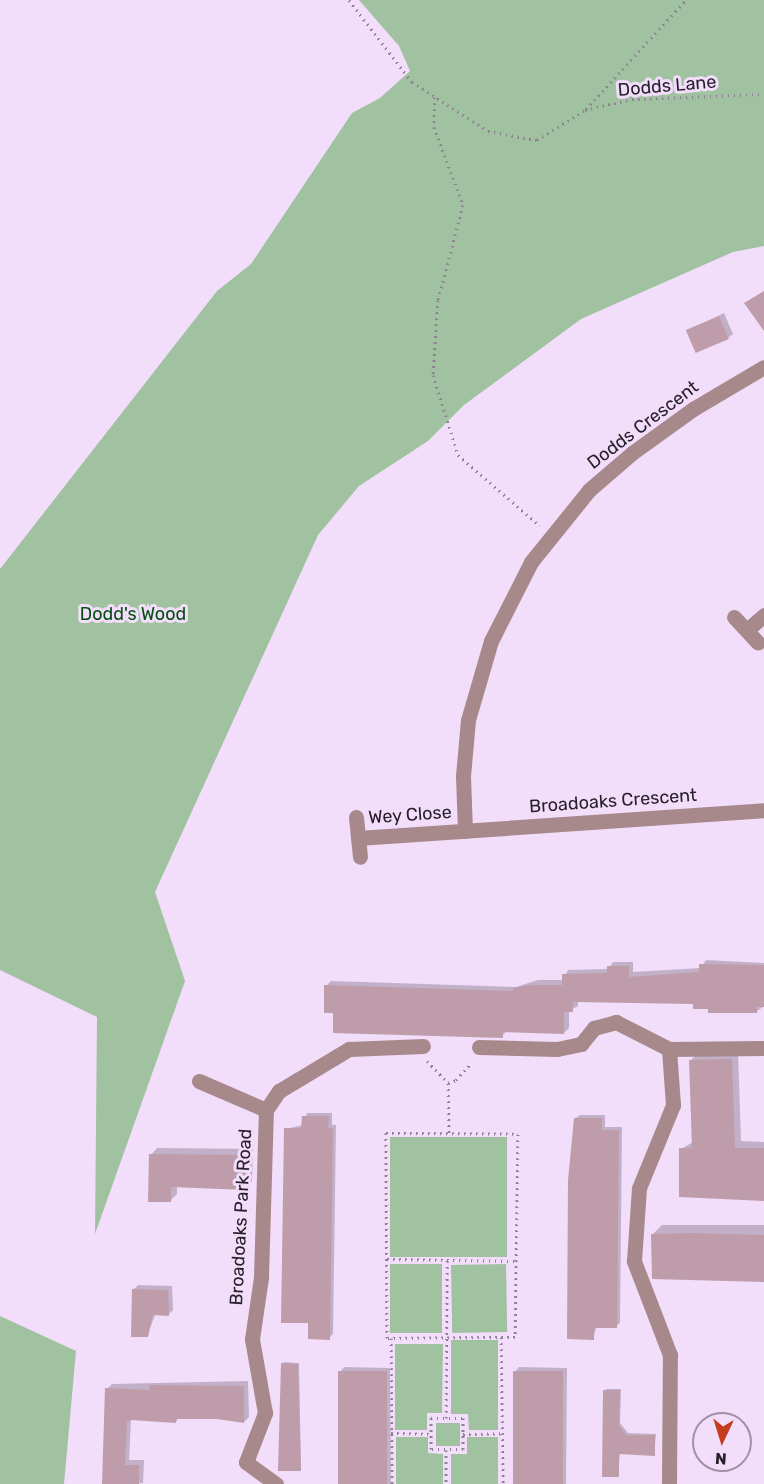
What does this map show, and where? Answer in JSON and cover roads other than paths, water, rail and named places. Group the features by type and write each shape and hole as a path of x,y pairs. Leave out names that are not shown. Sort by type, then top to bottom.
{"street":[{"name":"Dodds Crescent","path":"465,831 465,748 480,676 504,613 550,535 589,490 632,453 693,409 764,367"},
{"path":"747,630 764,615"},
{"path":"734,617 758,643"},
{"name":"Broadoaks Crescent","path":"465,831 764,810"},
{"name":"Wey Close","path":"356,817 360,857"},
{"name":"Wey Close","path":"358,838 465,831"},
{"path":"485,1047 557,1050 581,1044 594,1028 616,1022 669,1049 764,1048"},
{"name":"Broadoaks Park Road","path":"276,1484 246,1462 265,1413 252,1339 261,1277 266,1110 279,1091 349,1049 423,1046"},
{"path":"669,1049 673,1105 639,1188 634,1261 670,1355 669,1484"},
{"path":"199,1081 266,1110"}],"park label":[{"name":"Dodd's Wood","path":"133,614"}]}
